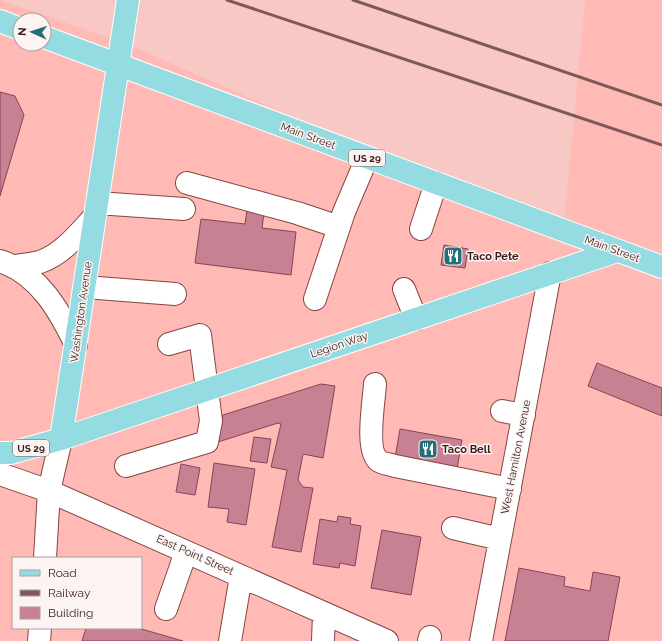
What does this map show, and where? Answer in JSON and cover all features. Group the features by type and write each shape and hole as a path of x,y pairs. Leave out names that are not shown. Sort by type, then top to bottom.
{"main road":[{"name":"Washington Avenue","path":"61,440 128,0"},
{"path":"0,22 12,26"},
{"name":"Main Street","path":"52,40 662,268"},
{"name":"Legion Way","path":"61,440 617,251"},
{"name":"US 29","path":"0,454 11,453 61,440"}],"street":[{"path":"315,299 339,227 367,158"},
{"path":"187,183 297,212 339,227"},
{"path":"421,228 436,183"},
{"path":"7,264 39,262 50,257 69,244 96,210 184,209"},
{"path":"7,264 40,286 62,316 76,345"},
{"name":"West Hamilton Avenue","path":"481,641 550,273"},
{"path":"85,287 175,294"},
{"path":"404,289 416,319"},
{"path":"126,466 207,442 211,421 200,335 169,344"},
{"path":"376,384 371,438 373,452 379,461 395,466 510,489"},
{"path":"502,411 524,414"},
{"name":"Washington Avenue","path":"45,557 49,491 61,440"},
{"name":"East Point Street","path":"0,474 49,491 387,641"},
{"path":"453,528 500,539"},
{"path":"166,608 186,552"},
{"path":"230,641 241,576"},
{"path":"323,641 324,613"},
{"path":"39,641 40,629"}],"shaded area":[{"path":"0,0 35,12 12,12 12,52 52,52 52,18 125,43 563,236 585,0 662,0 662,641 0,641"}],"building":[{"path":"0,92 15,96 24,115 0,196"},
{"path":"247,210 264,213 262,228 296,232 291,275 195,263 201,219 245,224"},
{"path":"444,245 468,249 465,268 441,265"},
{"path":"597,363 662,388 662,416 588,386"},
{"path":"321,384 335,386 323,458 303,454 298,480 303,487 313,488 301,552 272,547 287,470 271,467 281,424 278,423 218,442 223,415"},
{"name":"Taco Bell","path":"400,429 462,440 457,469 395,458"},
{"path":"254,437 271,439 267,463 250,461"},
{"path":"214,463 255,469 246,525 227,522 229,509 208,507"},
{"path":"181,464 200,468 195,495 176,492"},
{"path":"338,516 351,518 350,524 361,526 355,566 340,563 339,568 313,564 320,519 337,522"},
{"path":"382,530 421,537 411,595 371,588"},
{"path":"519,568 565,577 564,586 590,591 593,572 620,577 608,641 505,641"},
{"path":"86,629 141,629 183,641 82,641"}],"railway":[{"path":"227,0 662,145"},
{"path":"353,0 662,105"}],"place":[{"name":"Taco Pete","path":"453,256"},
{"name":"Taco Bell","path":"428,449"}]}
